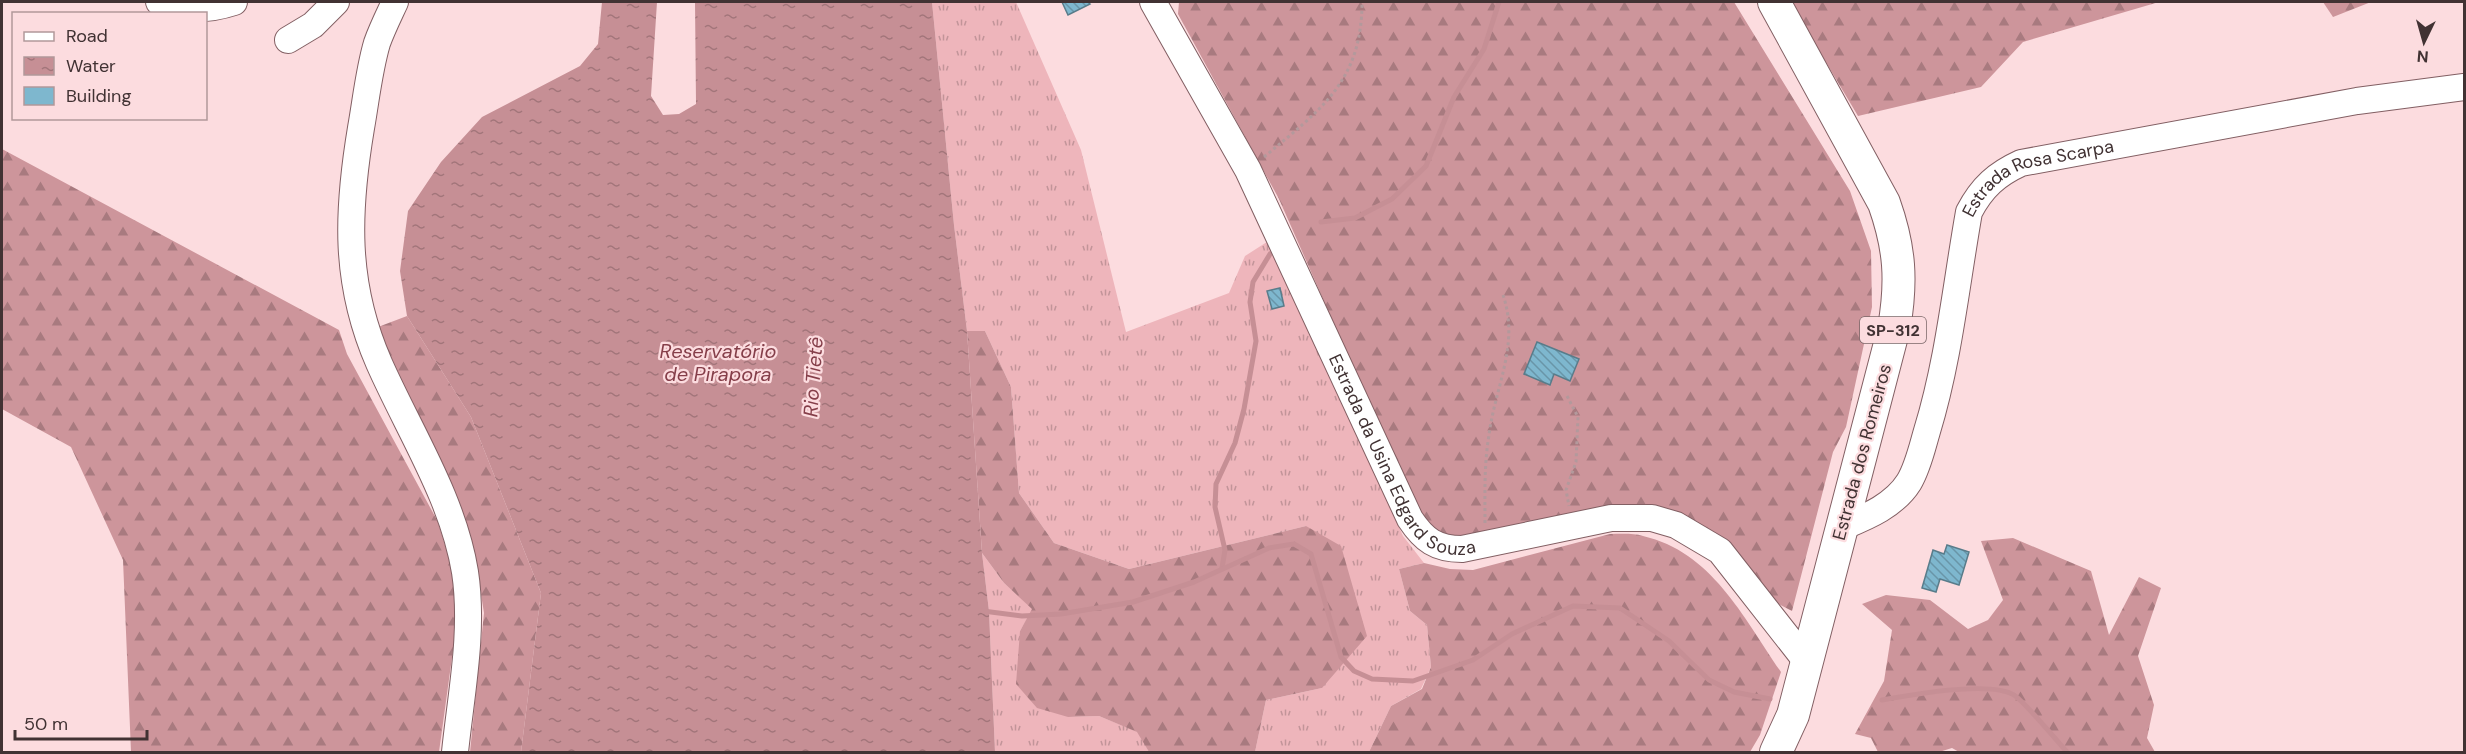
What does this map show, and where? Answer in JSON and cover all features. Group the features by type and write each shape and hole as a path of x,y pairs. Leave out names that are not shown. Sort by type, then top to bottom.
{"main road":[{"name":"Estrada dos Romeiros","path":"1752,2 1792,69 1856,152"},
{"name":"Estrada dos Romeiros","path":"1774,2 1884,203 1895,235 1899,265 1899,298 1891,339 1793,715 1776,753"}],"lane":[{"path":"159,2 210,9 234,2"},
{"path":"288,40 312,25 336,2"},
{"path":"394,2 377,44 368,88 352,187 350,251 358,303 378,361 442,498 455,533 465,572 468,606 454,753"},
{"name":"Estrada da Usina Edgard Souza","path":"1153,2 1248,170 1410,519 1426,539 1446,549 1484,545 1611,518 1652,518 1702,539 1720,551 1807,662"},
{"name":"Estrada Rosa Scarpa","path":"1842,527 1885,506 1909,482 1917,465 1935,406 1948,346 1969,212 1978,194 2004,171 2021,163 2334,105 2464,87"}],"path":[{"path":"1248,170 1314,114 1344,81 1357,52 1362,2"},
{"path":"1484,545 1489,434 1510,341 1508,310 1503,295"},
{"path":"1567,396 1578,417 1576,462 1566,490 1573,525"}],"green space":[{"path":"932,2 1016,2 1081,150 1126,332 1229,293 1245,256 1270,240 1403,536 1424,563 1399,569 1410,611 1427,625 1431,667 1421,689 1391,706 1369,752 1255,752 1266,700 1322,688 1306,526 1129,569 1054,543 1019,493 1011,387 985,331 967,331"},
{"path":"1179,2 1734,2 1850,191 1871,251 1872,307 1846,427 1833,452 1792,611 1769,599 1651,506 1626,504 1464,540 1436,533 1422,524 1279,199 1178,14"},
{"path":"1793,2 2159,2 2023,42 1981,87 1858,116 1796,12"},
{"path":"2323,2 2371,2 2333,17"},
{"path":"2,149 339,330 347,354 438,522 452,568 457,621 439,752 131,752 123,560 71,447 2,409"},
{"path":"407,316 471,417 541,593 521,752 470,752 484,613 475,556 463,517 395,370 378,327"},
{"path":"967,331 985,331 1011,387 1019,493 1054,543 1129,569 1306,526 1341,546 1367,636 1322,688 1266,700 1255,752 1149,752 1137,732 1099,716 1068,717 1037,708 1016,684 1020,631 1032,609 1004,583 982,553"},
{"path":"1610,534 1643,536 1667,544 1688,556 1724,589 1781,672 1760,735 1750,752 1369,752 1391,706 1422,689 1431,667 1427,625 1410,611 1399,569 1424,563 1450,569 1473,570"},
{"path":"2013,538 2091,571 2109,635 2139,577 2161,588 2138,656 2154,705 2147,738 2155,752 1959,752 1952,748 1939,752 1878,752 1871,738 1855,734 1884,681 1892,630 1862,604 1886,595 1930,600 1968,629 1988,620 2003,600 1981,541"},
{"path":"982,553 1004,583 1033,609 1020,631 1068,717 1099,716 1138,732 1149,752 995,752 989,611"}],"water":[{"name":"Reservatório de Pirapora","path":"602,2 657,2 651,96 663,115 679,114 696,104 695,2 932,2 967,331 982,553 989,611 995,752 521,752 541,593 471,417 407,316 400,271 408,211 441,162 482,117 580,66 598,44"}],"building":[{"path":"1062,2 1088,2 1090,4 1068,15"},
{"path":"1280,288 1284,306 1272,309 1267,291"},
{"path":"1537,342 1579,359 1570,381 1554,374 1550,385 1524,374"},
{"path":"1947,545 1969,552 1959,585 1940,579 1936,592 1922,588 1933,550 1944,554"}],"waterway":[{"path":"1321,222 1355,218 1392,199 1426,166 1454,97 1484,49 1499,2"},
{"path":"1222,568 1225,550 1215,507 1216,484 1235,443 1244,409 1256,341 1250,302 1253,282 1270,254"},
{"path":"983,611 1022,616 1061,614 1133,602 1194,582 1269,548 1294,544 1311,554 1341,657 1354,671 1372,679 1413,681 1473,660 1512,634 1573,606 1620,608 1669,641 1709,680 1734,692 1770,699"},
{"path":"1882,700 1949,690 2003,691 2020,700 2067,752"}],"water label":[{"name":"Rio Tietê","path":"813,377"}]}
